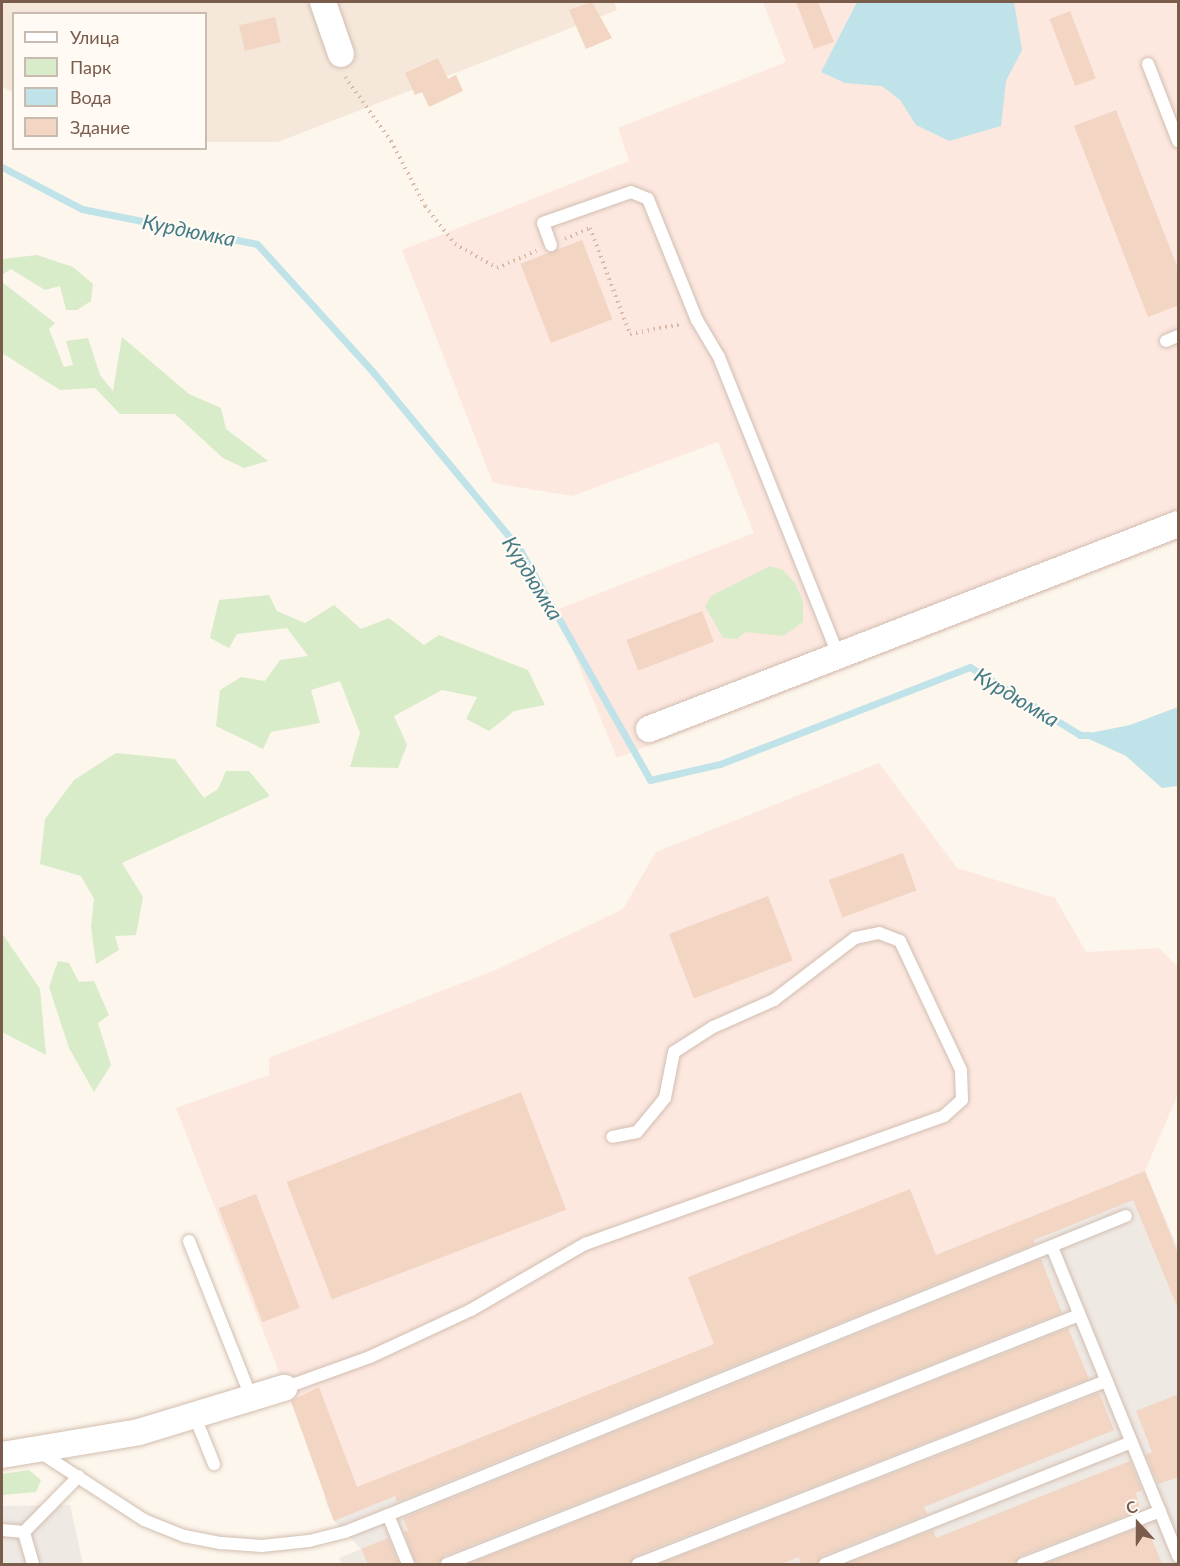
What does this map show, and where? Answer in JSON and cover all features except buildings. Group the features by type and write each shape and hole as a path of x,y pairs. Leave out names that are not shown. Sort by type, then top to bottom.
{"street":[{"path":"323,2 341,54"},
{"path":"649,729 1179,524"},
{"path":"2,1455 37,1451 195,1417 284,1388"}],"lane":[{"path":"1148,64 1179,141"},
{"path":"551,245 543,223 631,192 641,193 648,199 697,320 719,357 839,657"},
{"path":"1166,341 1179,336"},
{"path":"284,1388 370,1357 471,1310 585,1244 944,1116 962,1100 961,1070 900,941 879,933 855,938 774,1000 712,1027 674,1052 665,1098 637,1132 612,1137"},
{"path":"37,1451 144,1520 184,1536 221,1543 262,1546 309,1540 345,1532 388,1515 1126,1216"},
{"path":"189,1241 252,1399"},
{"path":"1052,1247 1179,1556"},
{"path":"447,1564 1079,1315"},
{"path":"638,1564 1106,1382"},
{"path":"195,1417 214,1464"},
{"path":"825,1564 1131,1442"},
{"path":"24,1532 79,1476"},
{"path":"1023,1564 1160,1511"},
{"path":"388,1515 408,1564"},
{"path":"2,1530 24,1532"},
{"path":"24,1532 33,1564"}],"path":[{"path":"341,54 345,83 391,141 425,206 455,244 497,268 590,228 630,334 697,320"}],"shaded area":[{"path":"2,2 614,2 617,10 278,142 207,142 207,12 12,12 12,92 2,86"},
{"path":"763,2 1178,2 1178,541 617,758 556,610 754,533 718,442 572,496 493,483 402,250 629,161 618,128 786,62"},
{"path":"879,763 957,868 1055,898 1086,952 1159,948 1178,967 1178,1094 1145,1171 325,1500 325,1490 176,1108 269,1075 269,1058 498,969 623,909 656,852"},
{"path":"1145,1171 1178,1249 1178,1564 342,1564 339,1558 361,1549 334,1521 325,1500"},
{"path":"70,1505 83,1564 2,1564 2,1506"}],"green space":[{"path":"37,255 73,267 93,284 91,301 77,310 66,310 60,286 45,290 11,269 2,275 2,259"},
{"path":"2,282 55,323 49,329 64,367 73,365 66,341 88,338 100,375 113,391 122,337 189,394 221,408 226,429 268,461 244,468 223,458 175,414 120,414 95,388 60,390 2,353"},
{"path":"770,566 783,570 795,583 803,601 803,622 784,636 746,632 737,639 723,638 705,606 711,596"},
{"path":"269,595 277,611 305,623 334,605 361,629 389,618 424,645 439,635 528,670 545,705 514,711 489,731 466,719 477,697 442,690 394,716 407,745 398,768 350,767 360,733 340,681 311,690 320,723 271,732 263,749 216,726 220,690 241,677 265,681 280,660 308,656 287,628 237,634 229,648 210,638 219,600"},
{"path":"116,753 175,759 204,798 218,789 226,771 249,771 270,796 122,863 143,897 136,935 115,936 119,950 96,964 91,927 94,899 81,876 40,864 45,819 74,780"},
{"path":"2,933 40,989 46,1055 2,1032"},
{"path":"58,961 69,963 79,982 94,981 109,1015 98,1023 111,1065 94,1092 69,1048 49,987"},
{"path":"29,1470 41,1480 36,1492 2,1495 2,1474"}],"water":[{"path":"857,2 1014,2 1022,50 1006,81 1001,126 949,141 916,125 900,100 882,86 845,83 821,72"},
{"path":"1178,707 1178,786 1162,788 1126,756 1080,735 1130,725"}],"waterway":[{"name":"Курдюмка","path":"2,167 82,209 257,244 373,372 520,550 650,780 720,764 970,667 1080,735 1089,735"}]}
